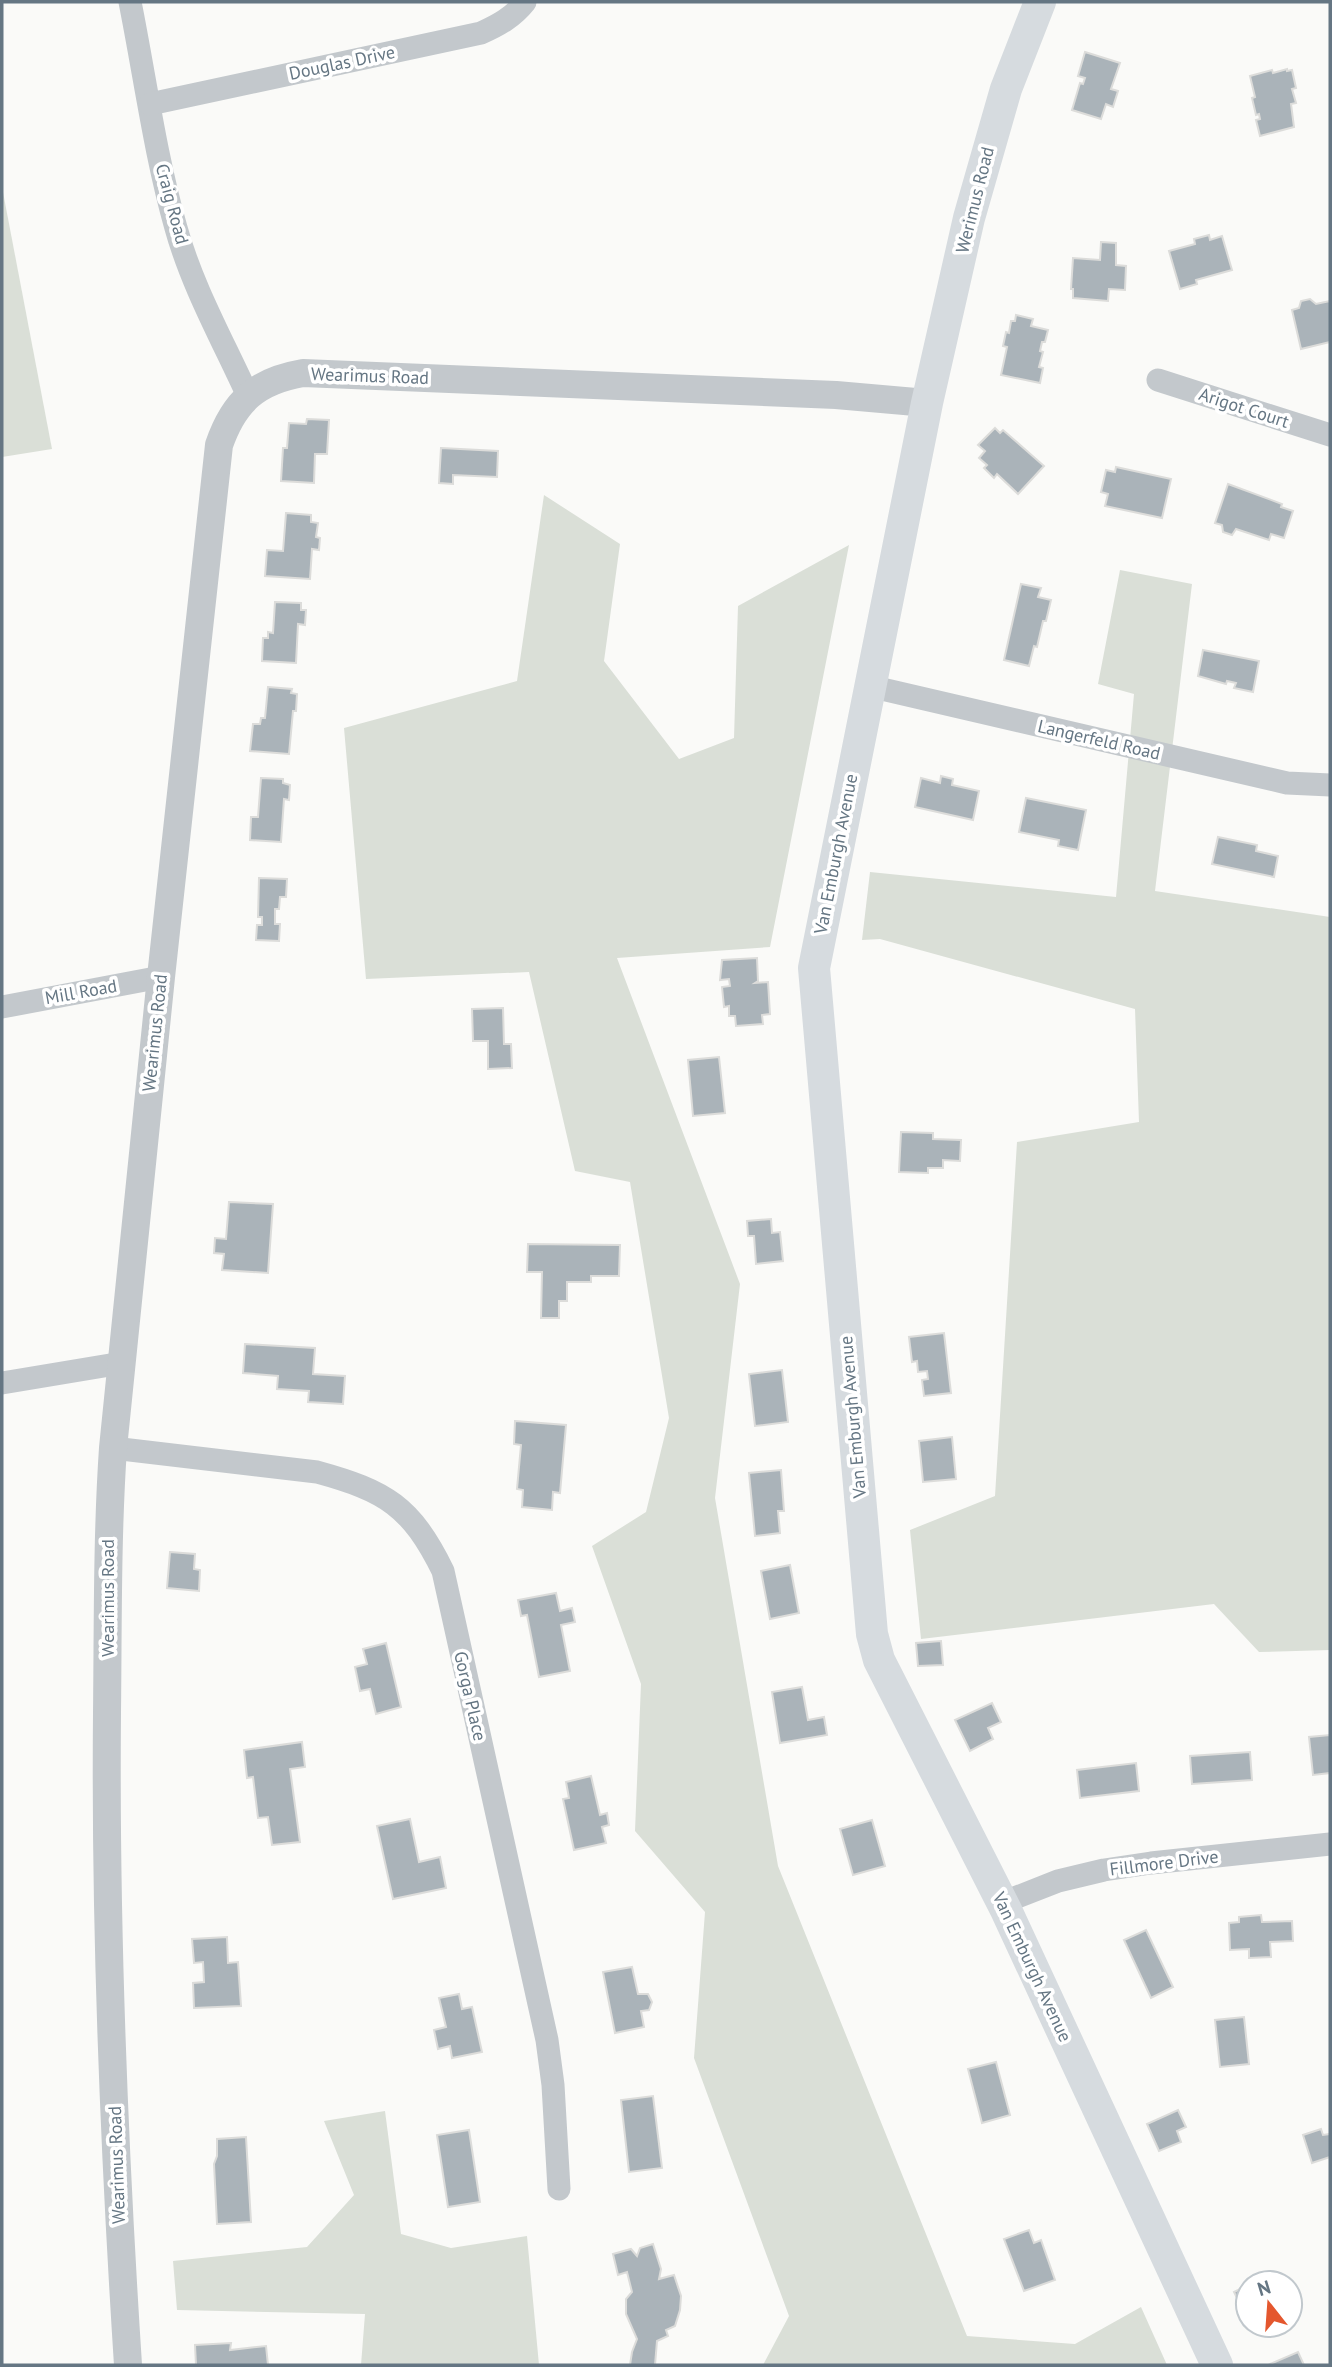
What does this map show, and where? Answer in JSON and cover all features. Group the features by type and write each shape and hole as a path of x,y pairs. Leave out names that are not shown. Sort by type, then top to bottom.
{"main road":[{"name":"Werimus Road","path":"927,403 986,153 1006,89 1040,2"},
{"name":"Van Emburgh Avenue","path":"927,403 814,968 872,1634 879,1660 1002,1903 1217,2365"}],"street":[{"name":"Craig Road","path":"130,2 163,178 176,230 191,272 248,396"},
{"name":"Douglas Drive","path":"150,104 481,33 501,24 525,2"},
{"name":"Wearimus Road","path":"128,2365 120,2245 107,1888 108,1519 161,977 219,445 225,425 237,407 265,384 303,373 823,395 927,403"},
{"name":"Arigot Court","path":"1158,380 1330,435"},
{"name":"Langerfeld Road","path":"869,686 1287,783 1330,785"},
{"name":"Mill Road","path":"2,1007 161,977"},
{"path":"2,1383 122,1363"},
{"name":"Gorga Place","path":"113,1448 317,1472 348,1480 399,1507 416,1524 430,1545 443,1571 547,2040 553,2085 559,2189"},
{"name":"Fillmore Drive","path":"1002,1903 1058,1881 1104,1870 1330,1844"}],"shaded area":[{"path":"2,187 52,449 2,457"},
{"path":"544,495 620,544 604,661 679,759 734,738 738,606 849,545 770,947 617,958 740,1284 715,1498 778,1866 967,2336 1075,2344 1141,2307 1167,2365 763,2365 789,2316 694,2058 705,1912 635,1831 641,1684 592,1546 646,1512 669,1418 630,1182 575,1171 529,972 366,979 344,728 517,681"},
{"path":"1120,570 1192,584 1155,891 1330,917 1330,1650 1259,1652 1214,1604 921,1639 910,1530 995,1496 1017,1142 1139,1122 1135,1009 880,939 862,940 870,872 1116,897 1134,694 1098,684"},
{"path":"385,2111 401,2234 451,2248 527,2236 539,2365 361,2365 365,2314 177,2310 173,2261 307,2247 354,2195 324,2121"}],"building":[{"path":"1085,52 1120,63 1111,89 1118,91 1113,107 1106,104 1101,119 1072,110 1080,83 1083,84 1085,78 1078,76"},
{"path":"1292,70 1296,88 1292,89 1296,103 1291,104 1294,127 1260,136 1256,120 1260,119 1259,114 1256,115 1252,98 1255,97 1250,76"},
{"path":"1209,235 1210,240 1222,236 1232,270 1196,280 1197,284 1180,289 1169,251 1195,244 1194,239"},
{"path":"1101,242 1116,243 1116,265 1126,266 1125,290 1109,289 1108,301 1073,298 1073,258 1100,260"},
{"path":"1310,299 1316,304 1330,301 1330,342 1301,349 1292,310 1299,308 1301,301"},
{"path":"1016,315 1033,319 1031,326 1048,330 1040,351 1043,352 1039,367 1043,368 1040,383 1001,375 1007,347 1003,346 1006,332 1009,333 1011,321 1015,321"},
{"path":"307,419 329,420 327,454 315,454 314,483 281,481 283,448 287,448 289,423 306,424"},
{"path":"995,428 1000,433 1003,430 1044,466 1018,494 997,474 994,478 984,468 987,465 979,458 985,451 978,445"},
{"path":"441,448 498,451 497,477 453,475 453,484 439,483"},
{"path":"1116,467 1171,479 1162,518 1105,506 1108,494 1101,492 1106,470 1115,472"},
{"path":"1228,484 1282,504 1281,507 1293,511 1284,538 1271,534 1269,540 1236,529 1232,535 1223,532 1222,525 1215,523"},
{"path":"286,513 311,515 311,522 318,523 316,537 320,538 319,550 312,549 310,579 265,576 267,550 283,551"},
{"path":"1021,584 1041,588 1038,597 1051,600 1029,666 1004,660"},
{"path":"275,602 301,603 301,610 306,610 305,625 298,624 296,663 262,661 263,638 268,638 268,632 273,633"},
{"path":"1203,650 1259,661 1253,692 1234,688 1236,683 1227,681 1226,684 1198,676"},
{"path":"268,687 292,689 291,693 297,694 289,754 250,751 253,724 260,724 261,718 265,718"},
{"path":"941,776 953,779 952,785 979,791 973,820 915,807 921,778 940,783"},
{"path":"261,778 283,779 283,783 290,785 289,800 284,799 281,842 250,840 251,817 258,817"},
{"path":"1026,798 1086,810 1078,850 1058,846 1059,840 1019,832"},
{"path":"1218,837 1257,845 1256,851 1278,856 1274,877 1212,864"},
{"path":"259,878 287,879 286,897 280,897 279,909 275,909 275,924 280,924 279,941 256,940 257,925 262,925 262,917 258,917"},
{"path":"757,958 758,981 755,983 768,982 770,1014 762,1015 763,1024 736,1026 735,1016 729,1016 729,1006 724,1007 722,987 730,986 729,979 720,980 722,960"},
{"path":"503,1008 504,1044 511,1044 512,1068 488,1069 488,1041 473,1041 472,1009"},
{"path":"719,1057 725,1113 693,1116 688,1060"},
{"path":"901,1132 933,1133 933,1139 961,1140 960,1161 943,1160 943,1168 928,1168 928,1173 899,1172"},
{"path":"229,1202 273,1204 268,1273 222,1270 224,1254 214,1253 215,1238 226,1239"},
{"path":"771,1219 772,1233 780,1232 783,1261 756,1264 754,1236 748,1236 747,1221"},
{"path":"528,1244 620,1245 619,1276 591,1276 591,1282 567,1282 567,1301 559,1301 559,1318 541,1318 542,1272 527,1272"},
{"path":"944,1333 951,1393 924,1396 922,1380 928,1379 927,1371 918,1372 917,1361 912,1362 909,1337"},
{"path":"245,1344 315,1348 313,1374 345,1376 343,1404 308,1402 309,1391 277,1389 278,1376 243,1373"},
{"path":"782,1370 788,1422 755,1426 749,1374"},
{"path":"515,1421 566,1425 560,1493 553,1492 552,1510 522,1507 523,1490 517,1489 521,1445 514,1444"},
{"path":"952,1437 956,1479 923,1482 919,1441"},
{"path":"781,1470 784,1511 778,1511 780,1533 755,1536 749,1473"},
{"path":"170,1552 195,1554 194,1569 200,1570 199,1591 167,1588"},
{"path":"790,1565 799,1613 770,1619 761,1571"},
{"path":"556,1593 560,1611 572,1608 575,1622 561,1625 570,1671 539,1677 527,1615 521,1616 518,1600"},
{"path":"941,1641 943,1665 918,1666 916,1643"},
{"path":"386,1643 401,1707 376,1714 370,1689 360,1691 355,1667 367,1664 363,1649"},
{"path":"802,1687 808,1720 824,1717 827,1735 780,1743 772,1692"},
{"path":"992,1703 1001,1722 988,1728 993,1739 970,1751 955,1720"},
{"path":"1330,1735 1330,1773 1313,1775 1309,1737"},
{"path":"302,1742 305,1767 290,1769 300,1842 272,1845 268,1817 258,1818 253,1777 247,1778 244,1750"},
{"path":"1250,1752 1252,1780 1192,1784 1190,1756"},
{"path":"1136,1763 1139,1791 1080,1798 1077,1770"},
{"path":"591,1776 600,1815 607,1813 609,1825 602,1827 606,1843 574,1850 563,1799 569,1798 566,1782"},
{"path":"410,1819 419,1862 440,1857 446,1888 393,1899 377,1826"},
{"path":"872,1820 885,1866 853,1875 840,1829"},
{"path":"1261,1915 1262,1922 1292,1921 1293,1941 1270,1942 1271,1957 1249,1958 1249,1949 1230,1950 1229,1923 1239,1922 1239,1917"},
{"path":"1146,1930 1173,1987 1151,1998 1124,1940"},
{"path":"227,1937 228,1963 238,1962 241,2006 194,2008 193,1983 204,1982 203,1962 194,1963 192,1939"},
{"path":"632,1967 638,1994 648,1994 652,2002 649,2010 641,2011 644,2027 615,2033 603,1972"},
{"path":"459,1994 462,2009 472,2007 482,2052 452,2058 450,2046 438,2049 434,2030 446,2027 439,1998"},
{"path":"1244,2017 1249,2064 1220,2067 1215,2020"},
{"path":"996,2062 1010,2115 982,2123 968,2069"},
{"path":"653,2096 662,2168 629,2172 621,2100"},
{"path":"1178,2110 1186,2127 1177,2131 1181,2142 1159,2151 1147,2124"},
{"path":"1321,2129 1323,2135 1330,2134 1330,2157 1312,2163 1303,2135"},
{"path":"469,2130 480,2202 448,2207 437,2135"},
{"path":"246,2137 251,2222 217,2224 214,2164 217,2139"},
{"path":"1029,2230 1034,2243 1041,2240 1055,2280 1024,2291 1004,2239"},
{"path":"653,2244 661,2269 659,2279 674,2275 681,2296 680,2310 675,2326 666,2330 668,2336 657,2341 655,2365 630,2365 637,2339 626,2314 626,2299 632,2292 627,2272 618,2275 613,2254 631,2249 637,2256 640,2248"},
{"path":"231,2343 230,2350 266,2346 268,2365 196,2365 195,2345"},
{"path":"1298,2352 1304,2365 1270,2364"}]}
